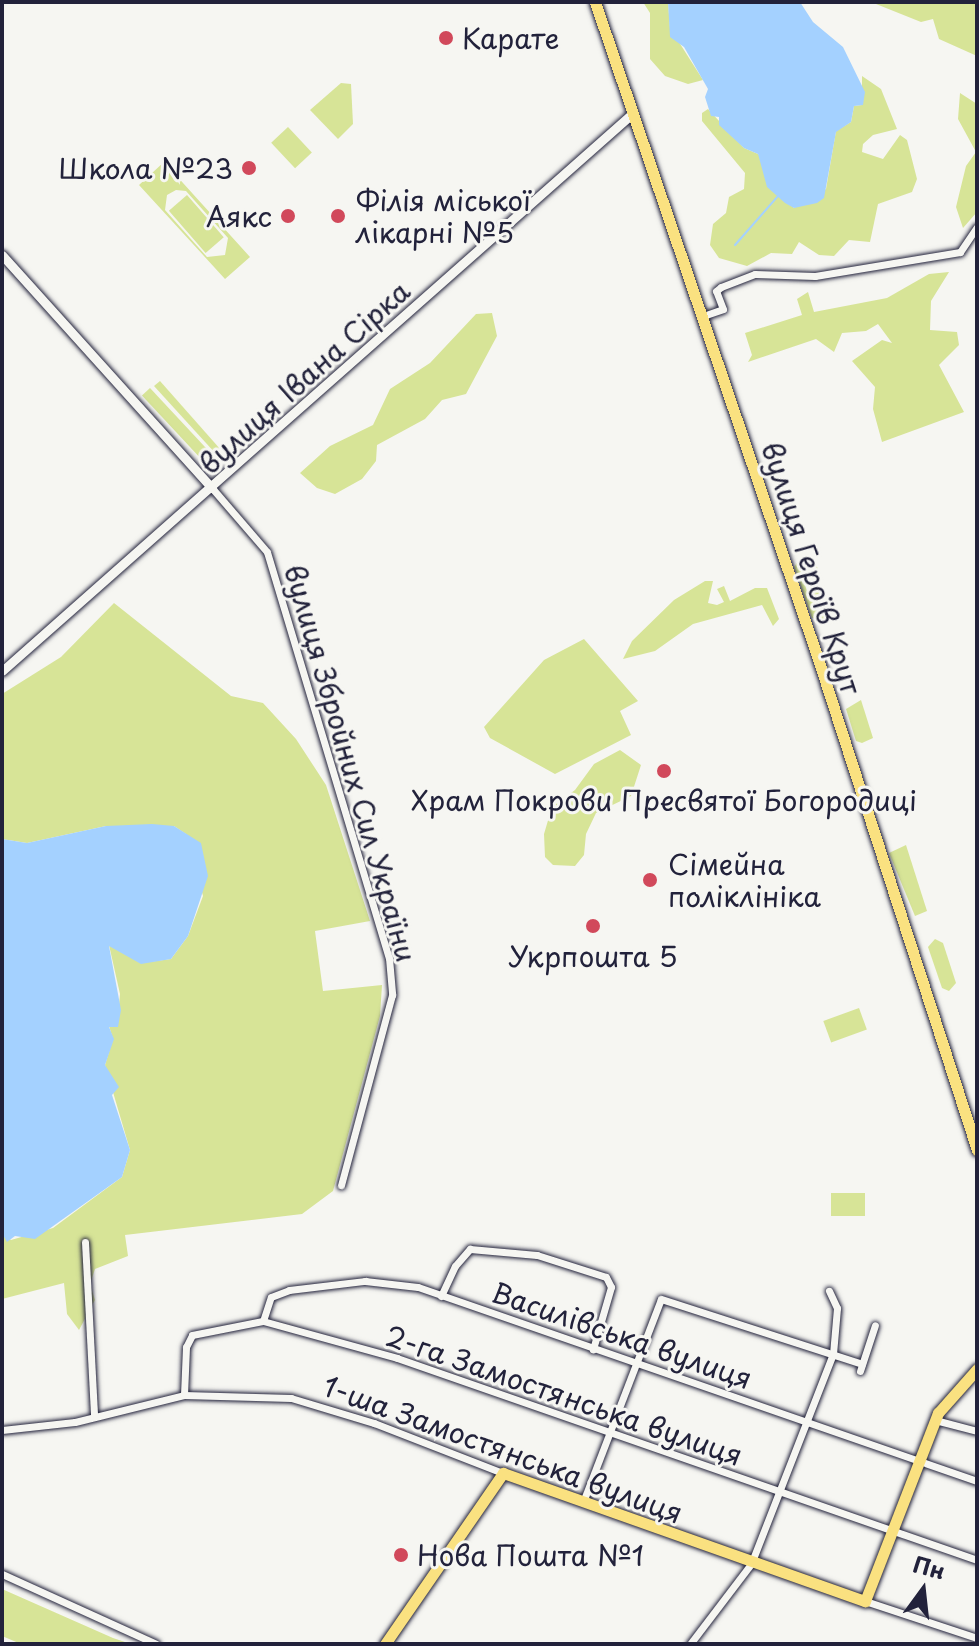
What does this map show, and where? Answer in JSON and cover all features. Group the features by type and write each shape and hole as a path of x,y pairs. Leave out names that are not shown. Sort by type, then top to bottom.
{"main road":[{"name":"вулиця Героїв Крут","path":"595,2 703,316 977,1150"},
{"path":"865,1601 935,1420 951,1393 977,1369"},
{"path":"385,1644 503,1473"},
{"name":"1-ша Замостянська вулиця","path":"503,1473 751,1564 865,1601"}],"street":[{"name":"вулиця Івана Сірка","path":"2,671 633,113"},
{"path":"703,316 723,309 716,291 755,274 815,276 960,252 977,227"},
{"name":"вулиця Збройних Сил України","path":"2,255 267,552 389,958 392,995 341,1185"},
{"path":"85,1242 94,1416"},
{"path":"441,1296 455,1266 470,1249 537,1255 606,1277 611,1287 593,1349"},
{"name":"Василівська вулиця","path":"263,1321 271,1297 289,1290 365,1281 418,1287 977,1481"},
{"path":"690,1644 751,1564 804,1420 833,1354 837,1308 829,1291"},
{"path":"582,1503 657,1302 666,1299 833,1354 861,1368 875,1325"},
{"name":"2-га Замостянська вулиця","path":"184,1395 186,1347 192,1335 263,1321 397,1358 977,1560"},
{"name":"1-ша Замостянська вулиця","path":"2,1430 94,1416 184,1395 291,1398 374,1423 503,1473"},
{"path":"935,1420 977,1431"},
{"path":"2,1574 156,1644"},
{"name":"1-ша Замостянська вулиця","path":"865,1601 977,1638"}],"green space":[{"path":"643,2 668,2 670,28 703,80 688,84 665,76 650,59 650,13"},
{"path":"871,2 977,2 977,56 939,39 933,19 921,22"},
{"path":"862,76 881,89 897,129 873,135 863,144 862,152 883,159 900,135 907,140 917,179 912,192 878,204 870,242 849,240 834,256 819,255 799,242 792,254 771,253 747,266 719,258 710,245 713,224 726,213 729,197 744,189 745,173 702,121 702,113 708,109 744,148 758,154 765,162 768,187 794,208 826,189 836,131 851,122 854,106 862,105"},
{"path":"341,83 351,84 353,124 338,139 310,110"},
{"path":"960,93 977,104 977,212 963,228 956,207 966,166 976,152 958,119"},
{"path":"288,127 312,153 295,168 271,143"},
{"path":"164,162 250,257 225,279 139,185","holes":["176,190 186,191 228,238 225,255 207,257 165,210 167,195"]},
{"path":"187,195 224,237 206,253 169,211"},
{"path":"949,272 931,301 930,330 957,332 959,345 939,365 964,412 882,442 873,409 875,387 852,361 882,340 892,343 878,324 866,331 842,333 834,352 816,339 748,362 752,355 745,333 802,315 797,299 808,292 814,312 887,298 929,274"},
{"path":"492,313 497,336 466,394 442,400 425,419 377,445 376,461 362,479 335,494 317,488 300,473 330,446 373,425 390,389 430,363 476,314"},
{"path":"160,381 221,450 216,454 154,386"},
{"path":"150,388 214,457 206,464 142,396"},
{"path":"802,556 815,560 819,573 803,579 808,594 825,589 832,610 825,621 812,618 794,567"},
{"path":"705,581 713,581 708,603 717,605 724,602 717,589 724,586 730,601 755,588 767,588 779,619 773,626 762,605 693,624 655,651 623,659 632,641 674,600"},
{"path":"114,603 231,696 263,703 296,739 326,785 370,921 315,931 323,991 382,985 380,1016 333,1191 302,1214 125,1235 128,1256 95,1269 90,1284 95,1300 79,1330 67,1314 64,1283 2,1299 2,1233 11,1240 53,1228 122,1177 130,1150 105,1065 113,1039 109,1026 117,1027 120,994 109,945 141,963 171,959 188,936 203,896 186,834 174,826 106,826 27,843 2,839 2,694 61,657"},
{"path":"584,639 638,701 620,711 631,735 555,774 490,738 484,727 544,660"},
{"path":"861,700 873,738 862,743 856,741 846,709"},
{"path":"620,750 641,765 631,796 596,813 586,834 584,855 575,866 553,865 545,857 544,834 552,807 575,790 594,764"},
{"path":"906,845 927,911 915,916 889,853"},
{"path":"935,939 943,943 956,983 949,991 942,988 928,947"},
{"path":"859,1008 867,1030 831,1043 823,1021"},
{"path":"831,1193 865,1193 865,1216 831,1216"},
{"path":"2,1589 131,1644 21,1644 2,1636"}],"water":[{"path":"668,2 800,2 813,22 843,47 865,92 863,105 854,106 851,122 836,132 824,198 817,203 794,208 767,187 758,154 744,148 719,125 719,117 711,116 705,97 708,89 684,47 670,37"},
{"path":"106,826 174,826 201,843 208,876 188,936 171,959 141,964 109,946 121,1010 118,1027 109,1027 114,1039 105,1065 119,1087 112,1095 130,1150 122,1177 35,1239 15,1236 7,1242 2,1233 2,839 27,843"}],"waterway":[{"path":"735,245 779,195"}],"place":[{"name":"Карате","path":"446,38"},
{"name":"Школа №23","path":"249,168"},
{"name":"Аякс","path":"288,216"},
{"name":"Філія міської лікарні №5","path":"338,216"},
{"name":"Храм Покрови Пресвятої Богородиці","path":"664,771"},
{"name":"Сімейна поліклініка","path":"650,880"},
{"name":"Укрпошта 5","path":"593,926"},
{"name":"Нова Пошта №1","path":"401,1555"}]}
